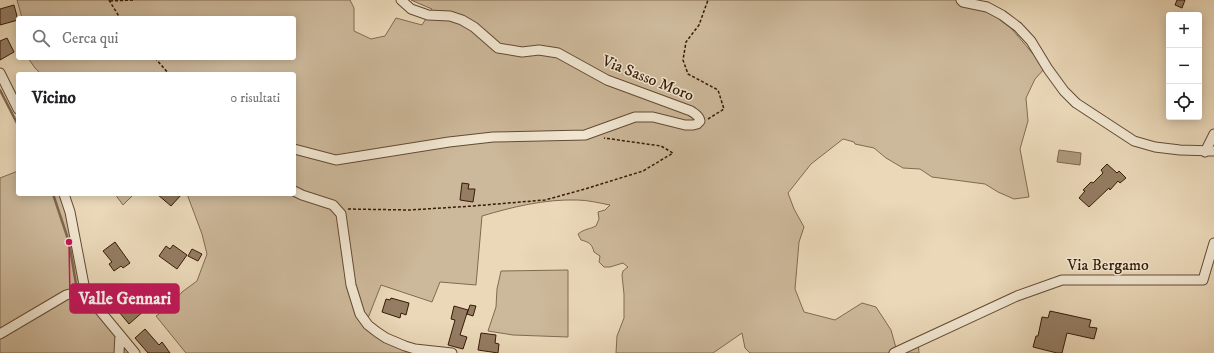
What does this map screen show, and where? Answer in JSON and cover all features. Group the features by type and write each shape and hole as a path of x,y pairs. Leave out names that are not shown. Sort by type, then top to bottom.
{"street":[{"name":"Via Sasso Moro","path":"296,150 336,160 449,142 493,137 585,135 635,118 653,117 685,125 697,124 700,121 699,117 691,111 607,80 558,53 539,50 522,52 498,48 474,27 462,20 450,16 428,15 411,9 401,0"},
{"path":"961,0 962,2 987,7 1002,15 1018,27 1031,41 1048,69 1064,91 1076,103 1134,141 1156,147 1210,152 1214,134"},
{"path":"0,73 16,105"},
{"path":"296,192 334,205 341,214 351,285 360,314 368,325 386,338 416,351 452,353"},
{"path":"65,196 70,212 85,290 92,301 135,353"},
{"name":"Via Bergamo","path":"894,353 1017,296 1062,280 1203,280 1214,243"},
{"path":"0,334 66,295 85,290"},
{"path":"30,316 36,324"},
{"path":"119,353 120,335"}],"path":[{"path":"109,1 133,0"},
{"path":"700,121 706,120 724,109 718,90 688,74 684,60 686,42 700,25 708,0"},
{"path":"109,1 119,16"},
{"path":"157,60 167,72"},
{"path":"341,214 348,209 410,210 545,200 643,171 673,153 661,146 600,137"},
{"path":"75,301 86,307"}],"shaded area":[{"path":"17,0 350,0 354,8 354,31 371,39 385,36 396,18 422,25 432,9 411,0 960,0 1011,21 1011,28 1045,68 1035,79 1026,98 1028,121 1020,149 1029,197 1014,199 985,184 932,177 920,169 903,168 886,158 874,148 855,144 854,142 843,139 811,164 788,193 794,209 804,227 799,242 795,289 804,312 835,320 862,303 876,307 891,330 896,348 918,341 919,353 750,353 745,348 742,333 713,353 616,353 617,336 624,318 622,275 623,271 628,267 623,263 610,267 604,267 599,262 600,256 594,252 590,244 581,240 578,234 596,226 599,219 598,212 605,210 610,205 589,201 565,200 529,204 482,216 476,285 440,282 432,302 381,285 368,318 378,330 415,353 186,353 156,316 170,306 182,292 197,281 207,254 202,234 188,196 296,196 296,72 39,72 29,60 296,60 296,16 21,16"},
{"path":"1059,150 1081,153 1080,165 1057,162"},
{"path":"16,172 16,196 61,196 90,302 129,353 0,353 0,178"},
{"path":"116,196 132,196 123,205"},
{"path":"568,270 568,337 513,335 488,331 496,307 497,289 501,271"}],"building":[{"path":"1177,0 1185,0 1182,8 1175,5"},
{"path":"14,5 17,16 16,21 0,25 0,9"},
{"path":"7,38 14,52 0,60 0,41"},
{"path":"1107,164 1117,173 1119,171 1126,178 1120,183 1118,181 1110,190 1109,188 1089,207 1079,198 1085,191 1083,190 1103,173 1101,170"},
{"path":"462,183 469,184 468,189 475,189 473,202 460,200"},
{"path":"159,196 180,196 171,206"},
{"path":"115,242 130,263 123,268 121,266 114,271 109,264 112,262 103,251"},
{"path":"173,245 187,255 177,269 159,256 166,246 170,249"},
{"path":"192,249 202,254 198,261 188,256"},
{"path":"122,284 145,310 129,324 104,294 112,286 115,290"},
{"path":"391,298 409,303 406,315 401,313 400,318 382,312 386,299 390,300"},
{"path":"470,305 476,306 473,316 467,314"},
{"path":"454,306 468,310 460,335 467,337 463,349 448,345 455,320 451,319"},
{"path":"1050,311 1091,320 1089,327 1097,328 1094,339 1067,333 1062,353 1033,347 1036,336 1038,336 1042,317 1048,318"},
{"path":"145,329 159,345 162,342 170,353 148,353 135,338"},
{"path":"481,333 496,335 495,343 499,344 498,353 478,350"}],"waterway":[{"path":"0,90 16,121"},
{"path":"54,196 69,242 76,284"}],"place":[{"name":"Valle Gennari","path":"69,242"}]}
